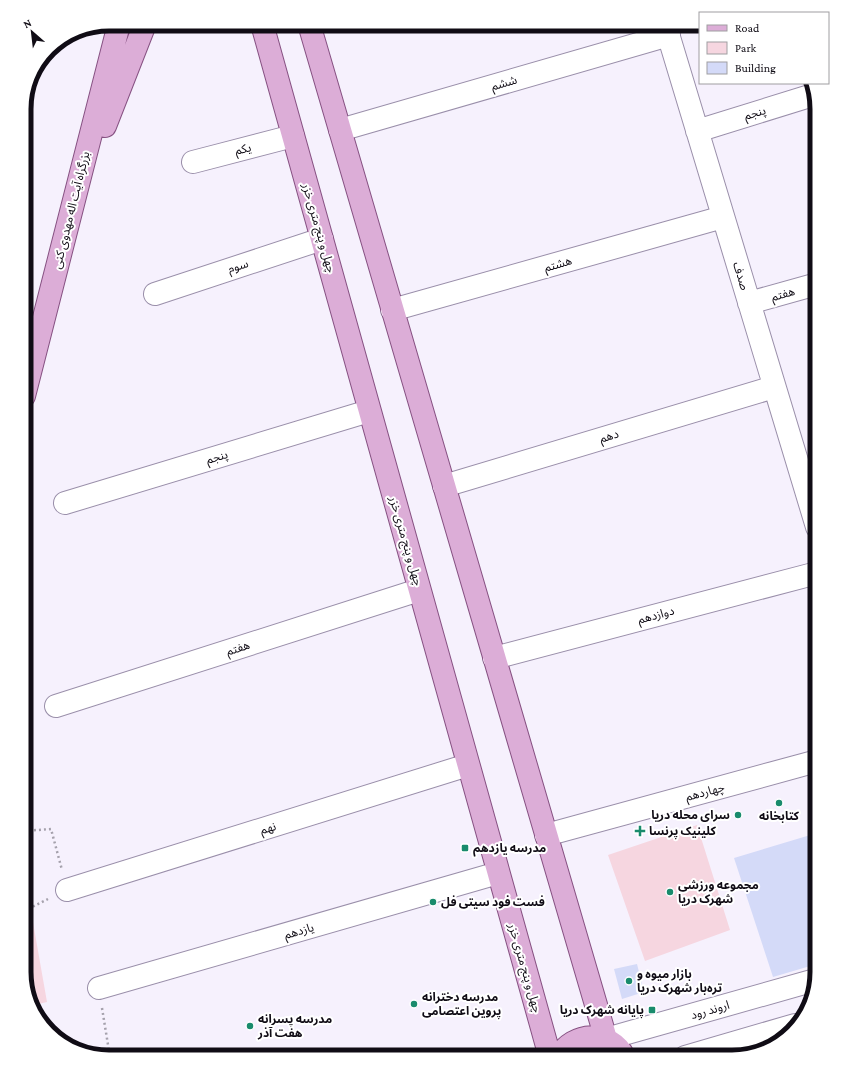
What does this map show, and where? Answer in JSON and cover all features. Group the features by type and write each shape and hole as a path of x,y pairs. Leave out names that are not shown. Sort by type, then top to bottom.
{"main road":[{"name":"بزرگراه آیت اله مهدوی کنی","path":"31,368 117,31"},
{"path":"68,219 142,31"},
{"name":"چهل و پنج متری خزر","path":"264,31 548,1050"},
{"path":"311,31 606,1039"},
{"path":"563,1050 572,1042 582,1037 606,1039 615,1045 619,1050"}],"street":[{"name":"ششم","path":"340,130 664,31"},
{"name":"صدف","path":"667,31 774,387 810,480"},
{"name":"پنجم","path":"697,131 808,96"},
{"name":"یکم","path":"192,162 293,136"},
{"name":"هشتم","path":"392,310 723,217"},
{"name":"سوم","path":"155,294 322,239"},
{"name":"هفتم","path":"750,304 810,286"},
{"name":"دهم","path":"444,486 774,387"},
{"name":"پنجم","path":"65,503 369,411"},
{"name":"دوازدهم","path":"494,658 810,575"},
{"name":"هفتم","path":"56,706 419,590"},
{"name":"چهاردهم","path":"546,835 810,763"},
{"name":"نهم","path":"67,890 468,765"},
{"name":"یازدهم","path":"99,988 498,873"},
{"name":"اروند رود","path":"606,1039 809,982"},
{"path":"709,1050 787,1027"}],"path":[{"path":"31,830 51,829 67,890 31,908"},
{"path":"99,988 109,1050"}],"green space":[{"name":"مجموعه ورزشی شهرک دریا","path":"697,825 730,930 645,961 608,855"},
{"path":"31,911 47,1002 38,1004 32,987"}],"building":[{"path":"810,835 810,966 773,977 734,858"},
{"name":"بازار میوه و تره‌بار شهرک دریا","path":"637,964 644,992 622,999 614,969"}],"place":[{"name":"کتابخانه","path":"779,803"},
{"name":"سرای محله دریا","path":"738,815"},
{"name":"کلینیک پرنسا","path":"640,831"},
{"name":"مدرسه یازدهم","path":"465,848"},
{"name":"مجموعه ورزشی شهرک دریا","path":"670,892"},
{"name":"فست فود سیتی فل","path":"433,902"},
{"name":"بازار میوه و تره‌بار شهرک دریا","path":"629,981"},
{"name":"مدرسه دخترانه پروین اعتصامی","path":"414,1004"},
{"name":"پایانه شهرک دریا","path":"652,1010"},
{"name":"مدرسه پسرانه هفت آذر","path":"250,1026"}]}
